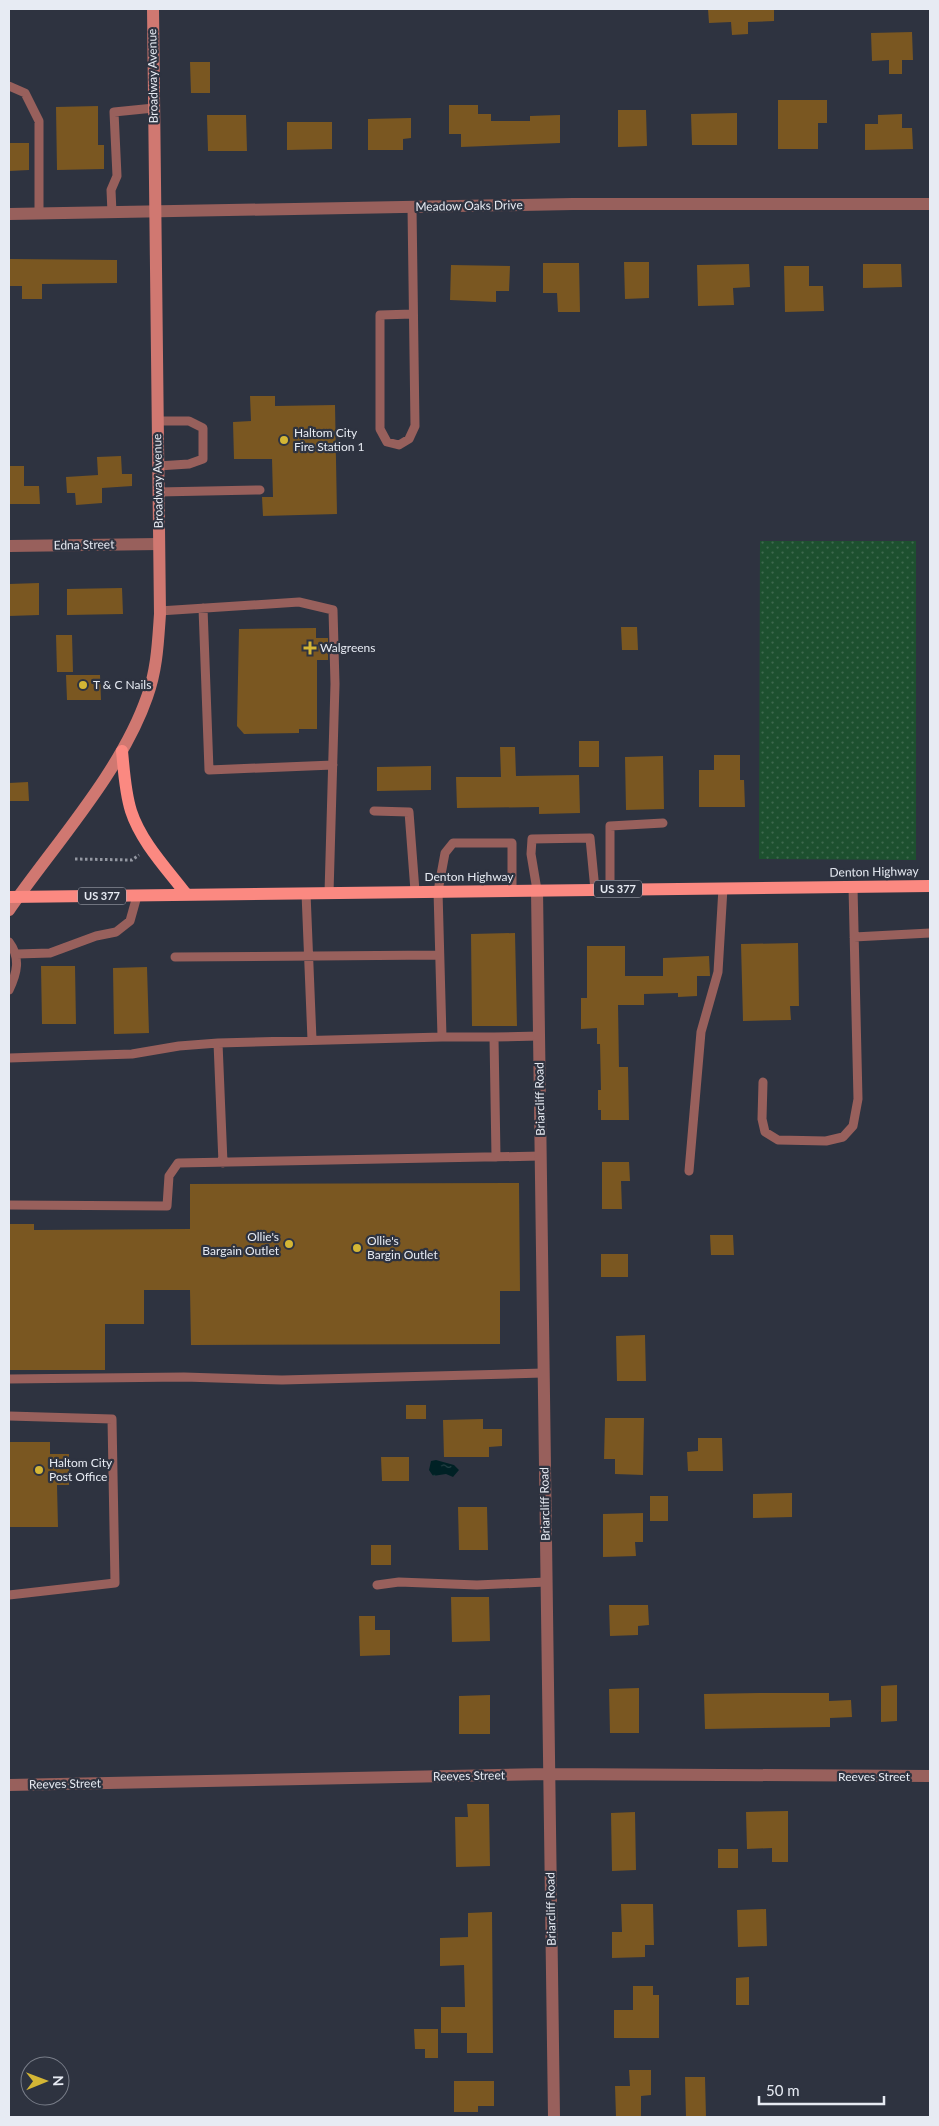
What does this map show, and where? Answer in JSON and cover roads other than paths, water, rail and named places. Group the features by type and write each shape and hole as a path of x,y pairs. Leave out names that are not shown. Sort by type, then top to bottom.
{"main road":[{"name":"Broadway Avenue","path":"9,910 14,896 63,837 122,751 150,687 157,660 160,611 153,9"},
{"path":"122,751 126,789 131,812 150,846 186,894"},
{"name":"Denton Highway","path":"14,896 930,886"}],"street":[{"name":"Meadow Oaks Drive","path":"9,214 573,204 930,204"},
{"name":"Edna Street","path":"9,546 159,544"},
{"name":"Briarcliff Road","path":"538,890 548,1774 554,2117"},
{"name":"Reeves Street","path":"9,1785 548,1774 726,1777 930,1776"}],"lane":[{"path":"9,86 25,92 39,120 39,214"},
{"path":"112,213 111,190 117,176 114,112 154,108"},
{"path":"412,207 415,426 409,439 399,445 387,442 380,429 380,315 413,314"},
{"path":"157,421 189,421 203,428 203,459 189,464 158,466"},
{"path":"158,492 260,490"},
{"path":"160,611 299,602 333,610 335,684 329,893"},
{"path":"203,608 209,770 333,765"},
{"path":"374,812 409,812 415,891"},
{"path":"610,890 610,826 663,823"},
{"path":"538,890 531,854 532,839 590,838 595,890"},
{"path":"442,1038 438,891 445,853 453,843 512,843 512,891"},
{"path":"763,1082 762,1119 765,1132 778,1140 826,1142 843,1136 853,1126 858,1099 853,886"},
{"path":"689,1171 701,1032 718,972 723,888"},
{"path":"306,893 312,1040"},
{"path":"17,954 50,952 96,936 116,932 130,921 137,896"},
{"path":"854,937 930,933"},
{"path":"9,942 17,954 17,968 9,990"},
{"path":"175,957 439,955"},
{"path":"9,1058 132,1054 179,1046 312,1040 539,1036"},
{"path":"494,1037 496,1156"},
{"path":"218,1044 223,1163"},
{"path":"9,1205 167,1206 169,1176 178,1163 541,1156"},
{"path":"9,1379 184,1377 282,1380 543,1373"},
{"path":"9,1416 112,1419 115,1583 9,1595"},
{"path":"377,1585 399,1582 477,1585 546,1582"}],"water":[{"path":"436,1460 454,1465 459,1470 453,1477 446,1474 433,1476 429,1470 431,1461"}],"place":[{"name":"Haltom City Fire Station 1","path":"284,440"},
{"name":"Walgreens","path":"310,648"},
{"name":"T & C Nails","path":"83,685"},
{"name":"Ollie's Bargain Outlet","path":"289,1244"},
{"name":"Ollie's Bargin Outlet","path":"357,1248"},
{"name":"Haltom City Post Office","path":"39,1470"}]}
